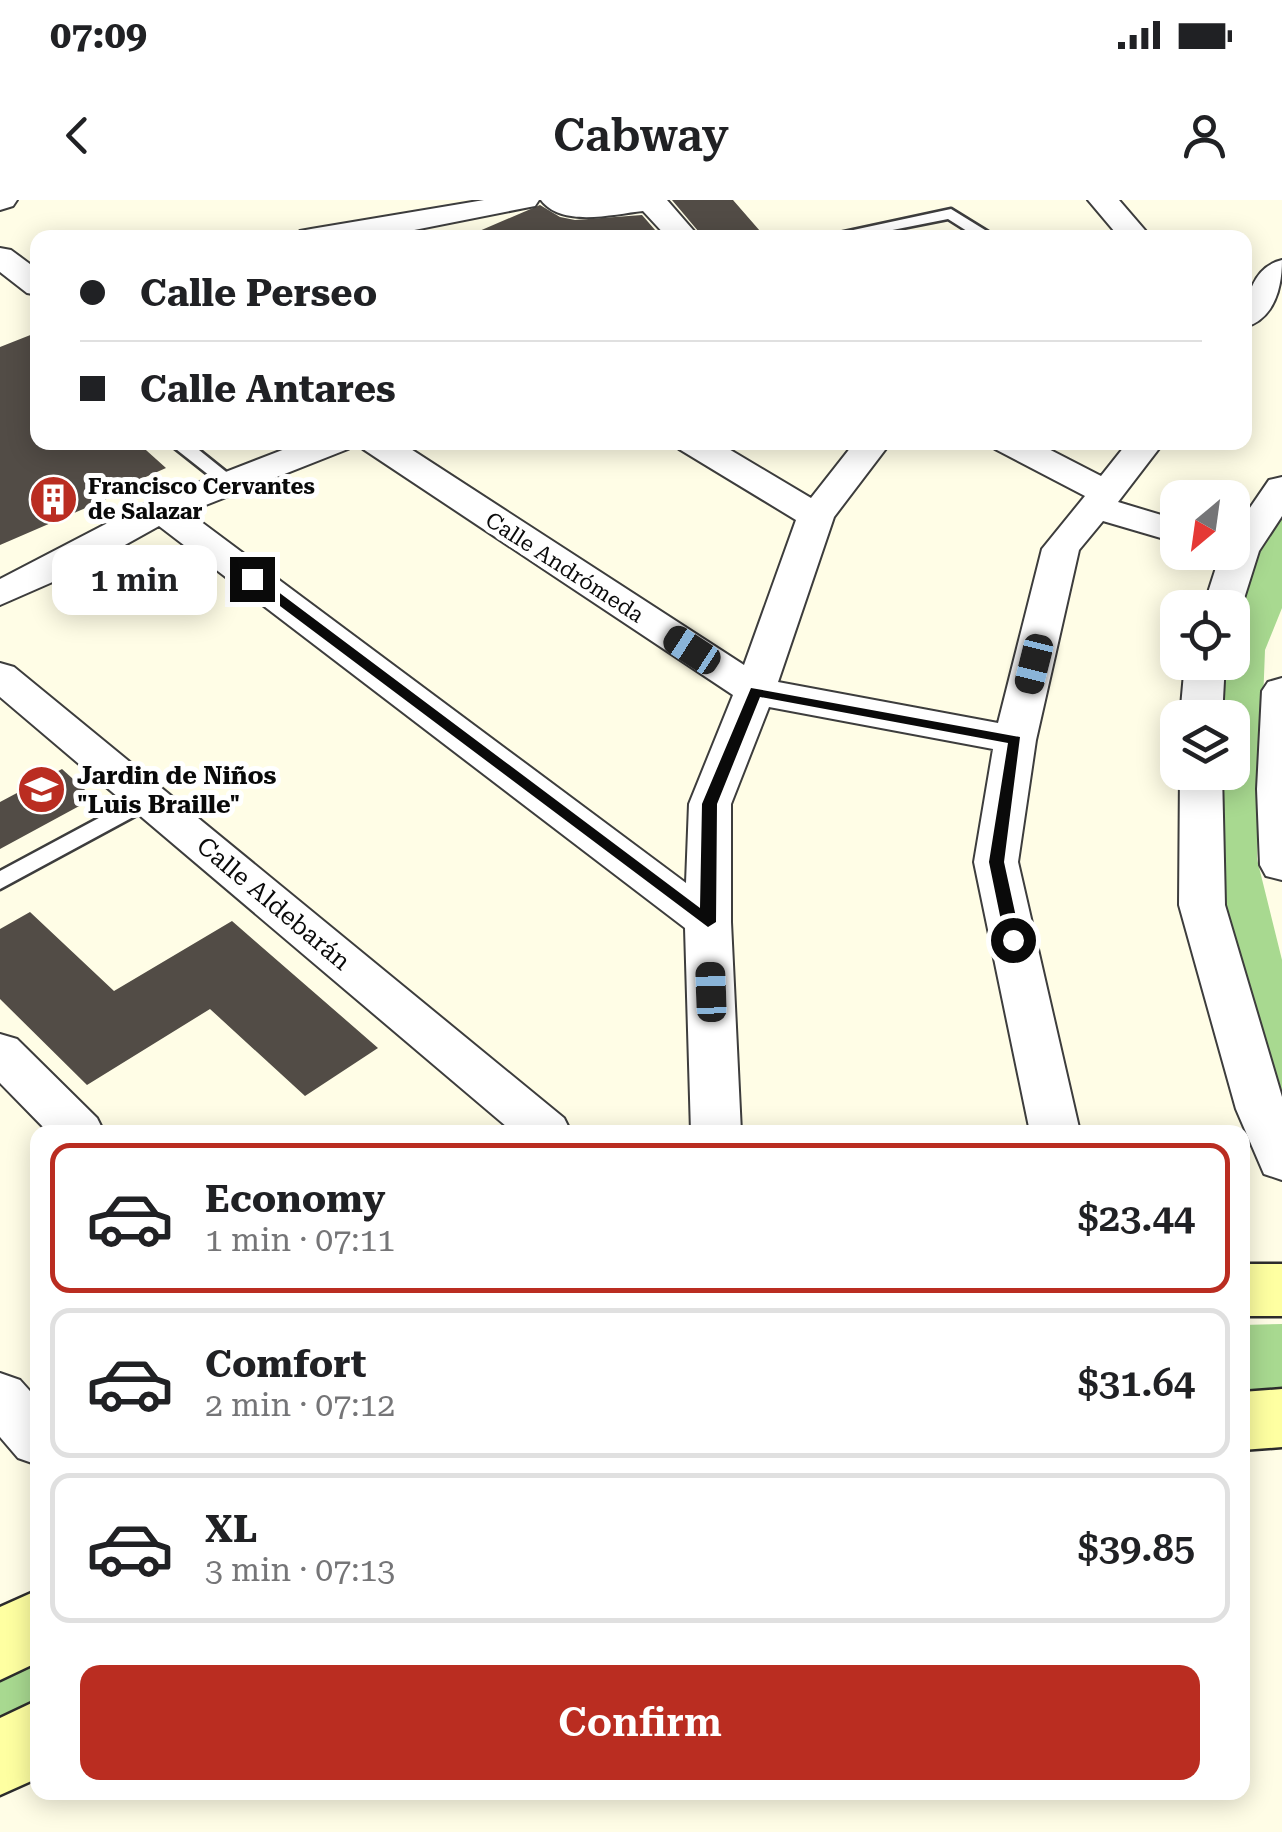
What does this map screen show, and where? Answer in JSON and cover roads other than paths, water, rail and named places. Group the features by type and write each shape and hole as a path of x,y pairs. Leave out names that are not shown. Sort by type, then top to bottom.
{"main road":[{"path":"1250,1290 1282,1290"},
{"path":"1250,1420 1282,1418"},
{"path":"0,1646 30,1628"},
{"path":"0,1759 30,1741"}],"street":[{"path":"363,230 524,200"},
{"path":"556,200 578,208 650,201 677,230"},
{"path":"1103,200 1130,230"},
{"path":"418,230 448,217"},
{"path":"0,256 30,280"},
{"path":"1252,256 1282,262"},
{"path":"1252,307 1282,269"},
{"path":"0,593 67,562 161,510 315,450"},
{"name":"Calle Andrómeda","path":"388,450 756,692"},
{"path":"705,450 816,516"},
{"path":"716,1125 708,922 710,804 756,692 816,516 868,450"},
{"path":"1020,450 1101,500 1160,525"},
{"path":"1053,1125 996,862 1015,740 1061,549 1140,450"},
{"path":"1250,531 1282,488"},
{"path":"161,510 708,922"},
{"name":"Calle Aldebarán","path":"0,676 538,1125"},
{"path":"1282,691 1278,789 1282,864"},
{"path":"756,692 1015,740"},
{"path":"1201,790 1202,905 1262,1109 1282,1160"},
{"path":"0,1052 71,1125"},
{"path":"0,1397 30,1431"}],"lane":[{"path":"867,230 952,214 977,230"},
{"path":"187,450 230,483"},
{"path":"0,881 150,798"}],"place":[{"name":"Francisco Cervantes de Salazar","path":"53,499"},
{"name":"Jardin de Niños \"Luis Braille\"","path":"42,789"}]}
